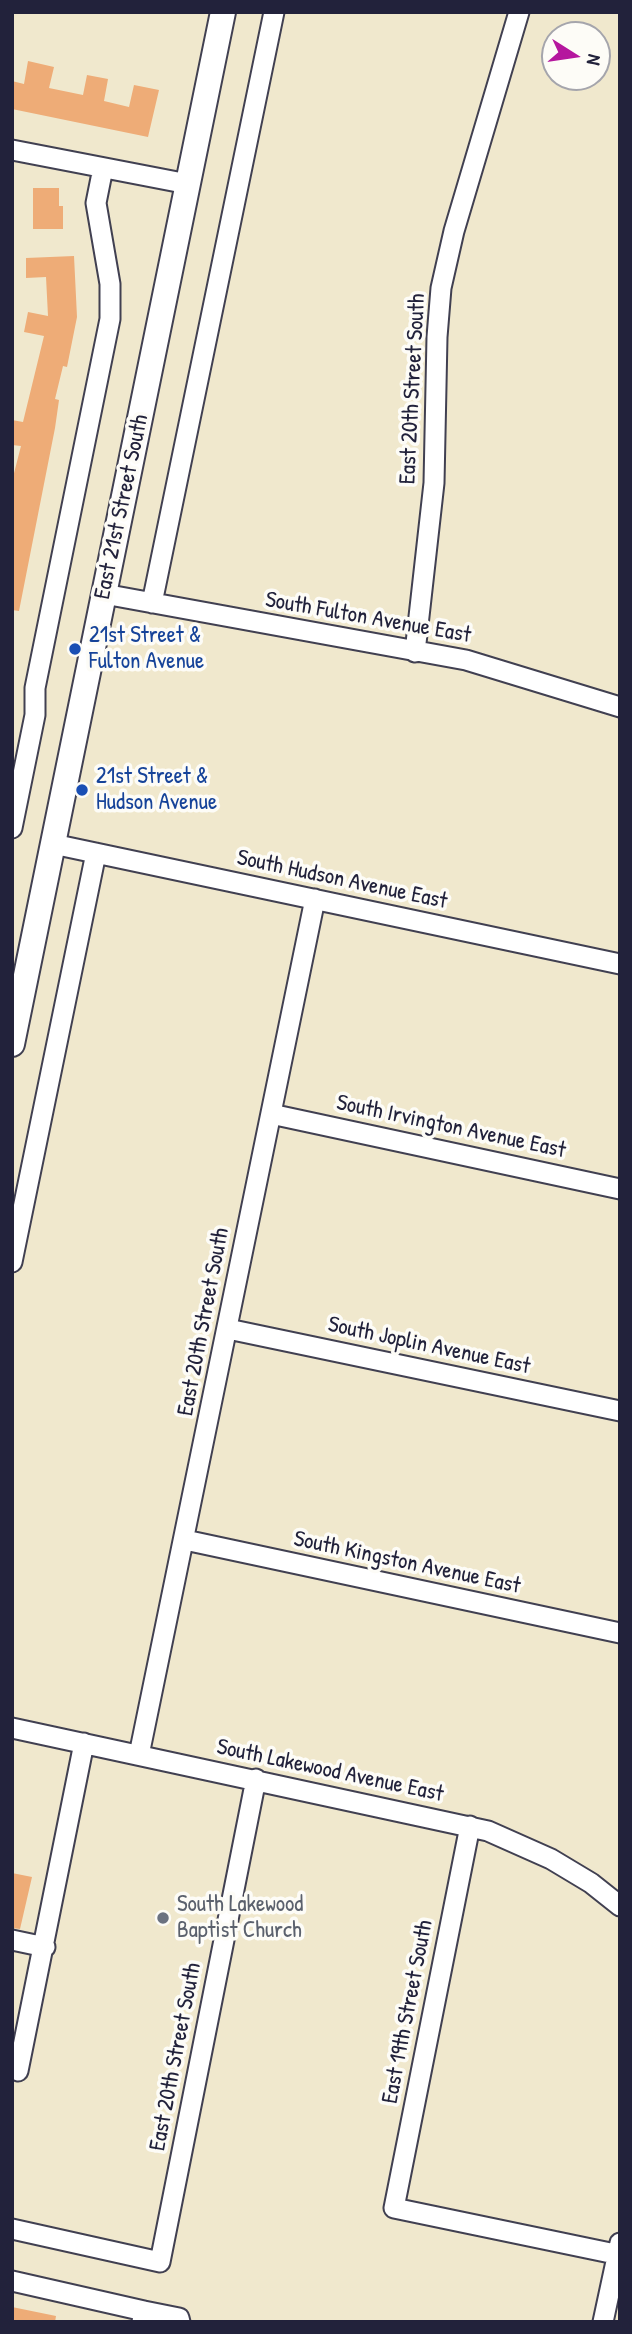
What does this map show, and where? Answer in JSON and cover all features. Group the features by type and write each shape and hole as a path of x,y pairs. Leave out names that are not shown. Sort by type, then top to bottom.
{"main road":[{"name":"East 21st Street South","path":"12,1044 223,12"}],"street":[{"path":"152,604 274,12"},
{"name":"East 20th Street South","path":"415,652 434,483 437,337 442,288 454,232 519,12"},
{"path":"12,150 188,184"},
{"path":"12,828 35,715 35,688 110,320 110,284 96,203 103,168"},
{"name":"South Fulton Avenue East","path":"104,594 466,660 620,706"},
{"name":"South Hudson Avenue East","path":"53,844 620,964"},
{"path":"12,1262 96,853"},
{"name":"East 20th Street South","path":"139,1755 315,899"},
{"name":"South Irvington Avenue East","path":"271,1114 620,1189"},
{"name":"South Joplin Avenue East","path":"228,1328 620,1411"},
{"name":"South Kingston Avenue East","path":"185,1541 620,1633"},
{"name":"South Lakewood Avenue East","path":"12,1728 470,1826 541,1853 591,1883 620,1906"},
{"path":"18,2071 84,1743"},
{"name":"East 20th Street South","path":"12,2229 160,2262 256,1779"},
{"name":"East 19th Street South","path":"470,1826 394,2208 619,2250"},
{"path":"12,1940 45,1947"},
{"path":"603,2322 619,2250"},
{"path":"12,2281 143,2316 179,2318 180,2322"}],"building":[{"path":"28,61 54,67 49,88 83,95 87,75 108,79 104,101 129,107 134,85 159,90 148,137 12,109 12,81 24,84"},
{"path":"33,188 59,188 59,206 63,206 63,229 33,229"},
{"path":"74,256 77,317 67,367 63,366 55,399 59,400 55,428 19,611 12,610 12,481 21,446 12,445 12,420 23,422 44,336 24,332 28,312 48,316 46,277 26,278 26,258"},
{"path":"12,1873 32,1877 20,1929 12,1928"},
{"path":"12,2307 56,2316 55,2322 12,2322"}],"place":[{"name":"21st Street & Fulton Avenue","path":"75,649"},
{"name":"21st Street & Hudson Avenue","path":"82,790"},
{"name":"South Lakewood Baptist Church","path":"163,1918"}]}
